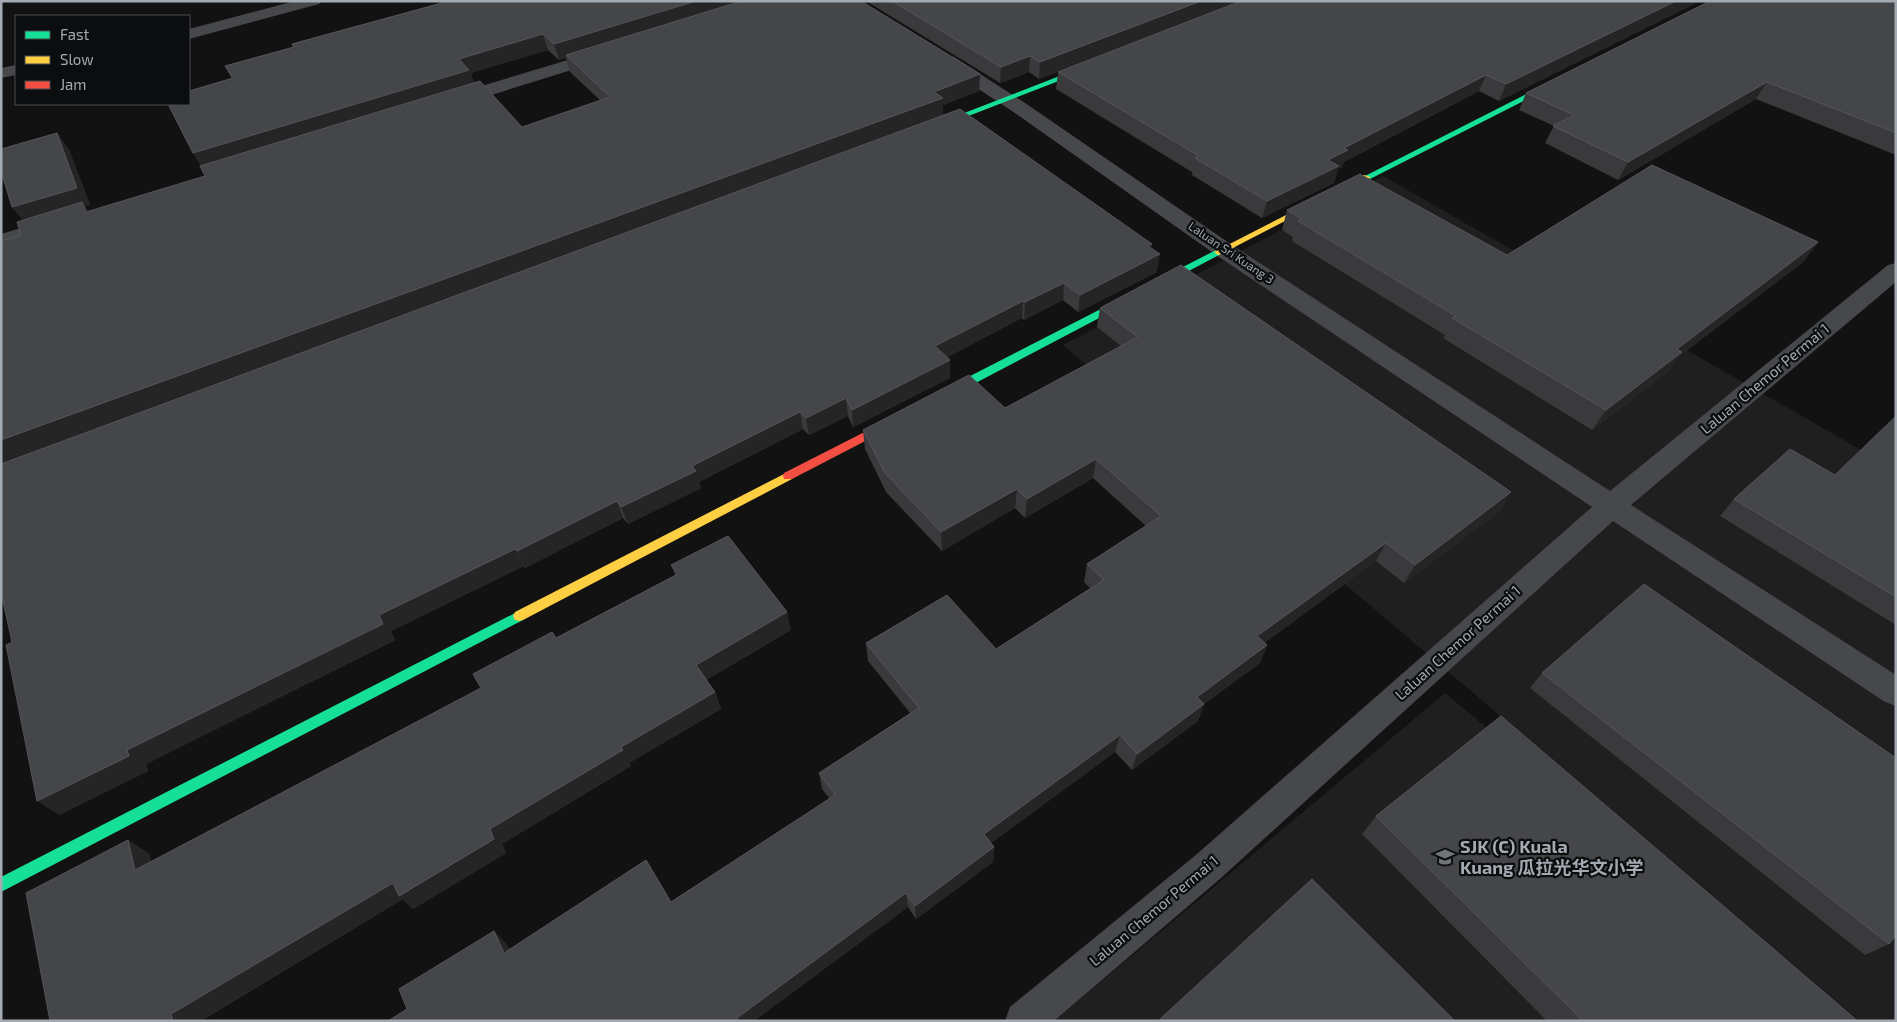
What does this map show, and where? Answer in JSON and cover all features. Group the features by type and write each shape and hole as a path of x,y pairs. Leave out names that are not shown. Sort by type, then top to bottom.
{"street":[{"path":"436,106 624,48"},
{"name":"Laluan Sri Kuang 3","path":"934,52 1009,99 1223,249 1896,692"},
{"path":"925,130 1102,62"},
{"path":"931,401 1223,249 1567,76"},
{"path":"1,241 77,217"},
{"name":"Laluan Chemor Permai 1","path":"1024,1021 1209,866 1611,506 1896,270"},
{"path":"1,885 904,415"}],"lane":[{"path":"190,34 314,1"},
{"path":"1,73 15,70"}],"shaded area":[{"path":"1383,176 1896,470 1896,1021 1860,1021 1063,345"},
{"name":"SJK (C) Kuala Kuang 瓜拉光华文小学","path":"1445,693 1837,1021 1054,1021"}],"building":[{"path":"449,1 696,1 554,44 543,34 459,59 469,70 193,153 169,105 190,105 190,91 233,78 225,66 294,47 292,44"},
{"path":"742,1 861,1 980,74 934,92 943,98 1,440 1,241 21,235 17,222 82,202 86,212 205,176 200,166 480,81 522,127 610,97 566,55"},
{"path":"892,1 1201,1 1040,62 1030,56 1001,67"},
{"path":"1241,1 1676,1 1506,84 1486,75 1344,148 1348,150 1328,160 1339,166 1267,201 1195,158 1199,156 1058,72"},
{"path":"1710,1 1896,1 1896,133 1767,82 1628,162 1553,126 1574,115 1526,93"},
{"path":"960,109 1152,244 1148,246 1160,254 1080,295 1064,283 1025,302 1023,301 935,346 950,360 852,410 846,398 806,418 800,412 692,466 696,471 621,507 617,501 517,551 515,549 379,615 383,624 127,750 129,756 37,801 6,645 12,642 1,592 1,464"},
{"path":"57,133 77,188 12,207 1,171 1,149"},
{"path":"1652,165 1818,242 1677,349 1682,352 1606,410 1452,318 1456,316 1298,221 1302,219 1287,210 1360,174 1507,255"},
{"path":"1181,265 1511,492 1415,565 1386,543 1257,636 1267,645 1197,697 1204,704 1137,754 1120,735 984,834 994,847 915,906 906,893 737,1018 739,1021 388,1021 407,1009 399,989 494,931 504,953 646,860 671,902 835,795 819,773 919,708 866,643 947,595 996,649 1104,580 1087,564 1161,516 1096,459 1027,499 1017,489 941,532 885,473 863,430 969,375 1005,408 1138,337 1100,308"},
{"path":"1896,416 1896,597 1734,499 1790,449 1835,475"},
{"path":"728,536 787,612 696,665 715,692 621,747 623,750 490,829 494,839 399,896 393,883 171,1014 173,1021 50,1021 26,893 128,840 135,870 481,688 473,674 552,632 556,638 678,574 671,565"},
{"path":"1644,584 1896,758 1896,935 1889,944 1542,673"},
{"path":"1501,716 1858,1021 1583,1021 1376,816"},
{"path":"1312,879 1455,1021 1158,1021"}],"traffic: fast":[{"path":"932,127 1091,67"},
{"path":"1367,177 1557,82"},
{"path":"941,396 1218,252"},
{"path":"1,885 519,616"}],"traffic: slow":[{"path":"1218,252 1367,177"},
{"path":"519,616 788,476"}],"traffic: jam":[{"path":"788,476 896,420"}],"place":[{"name":"SJK (C) Kuala Kuang 瓜拉光华文小学","path":"1445,857"}]}
